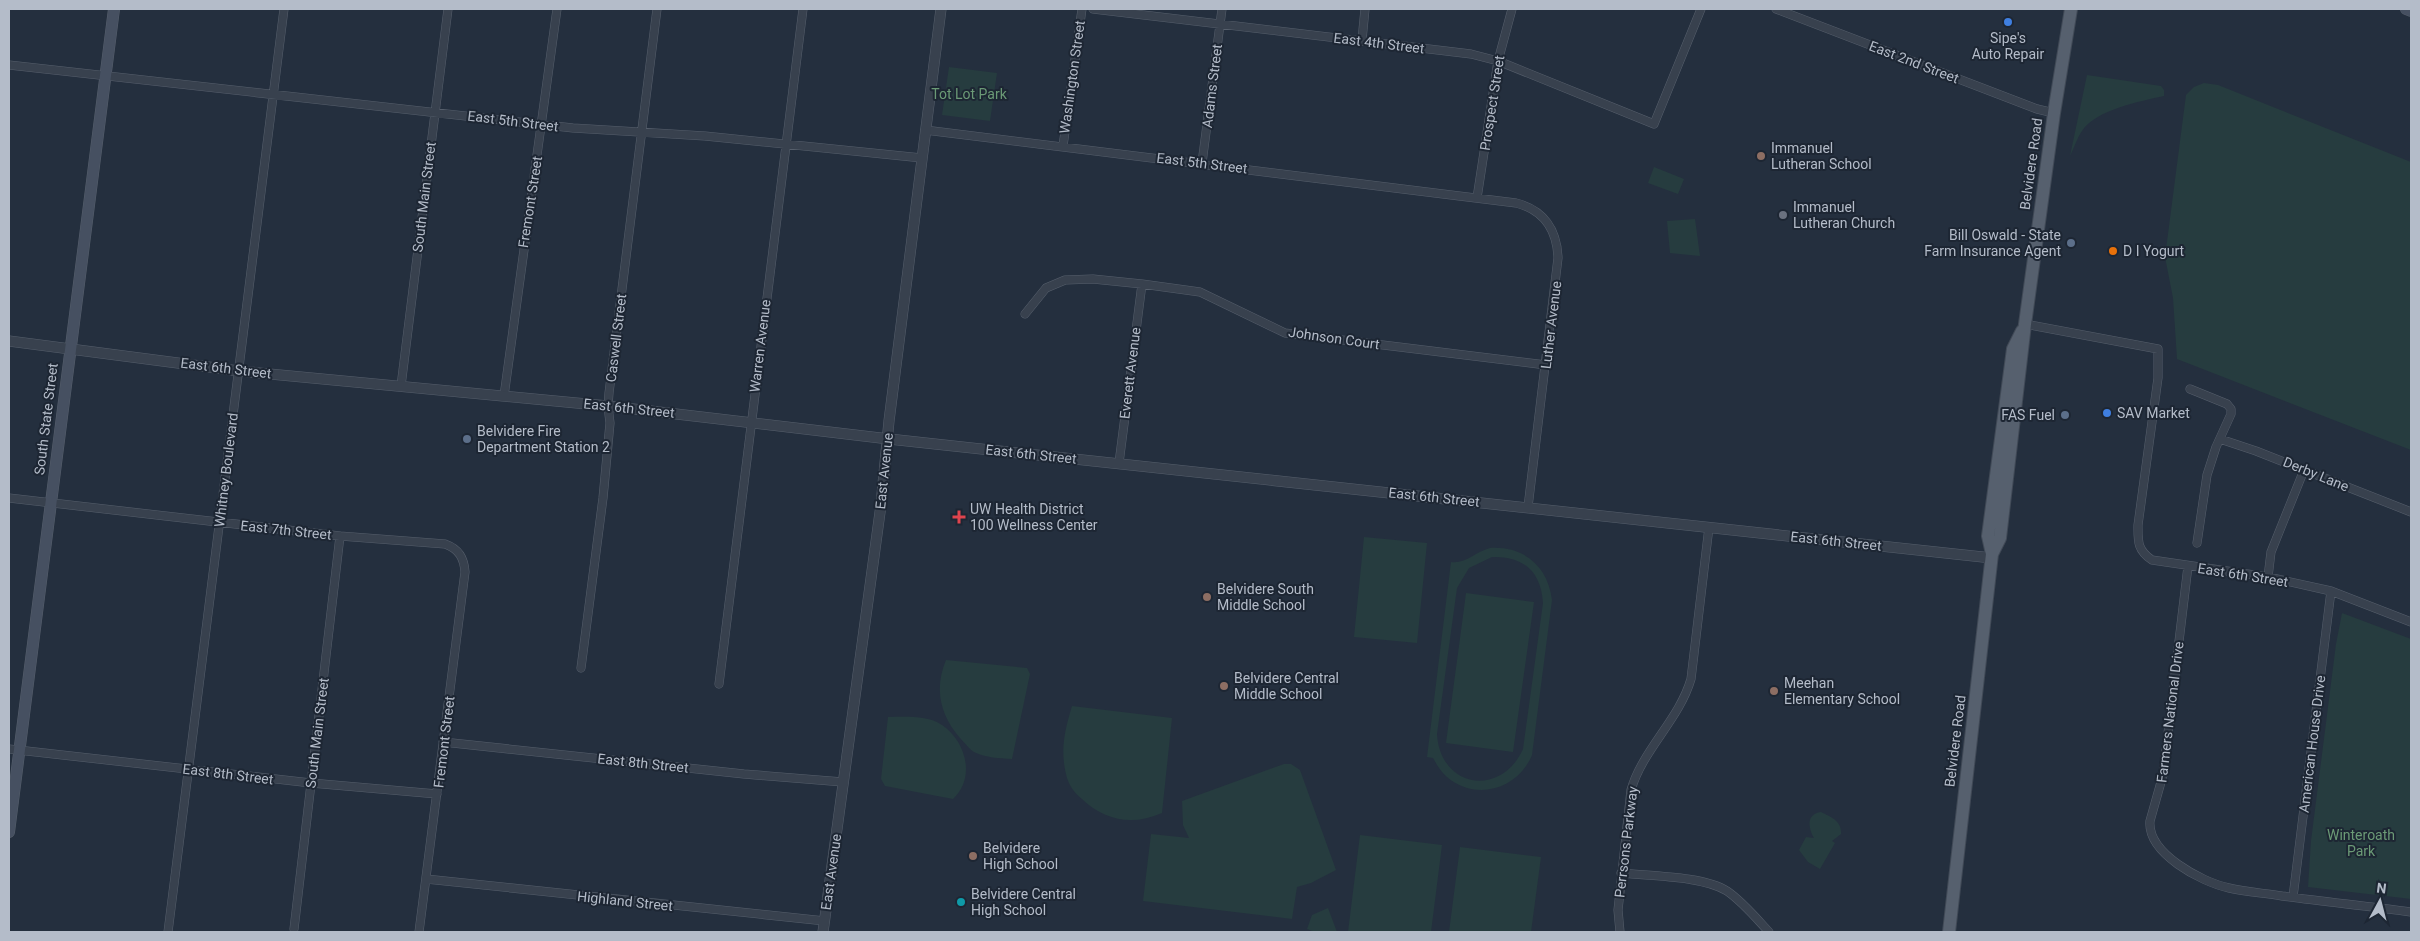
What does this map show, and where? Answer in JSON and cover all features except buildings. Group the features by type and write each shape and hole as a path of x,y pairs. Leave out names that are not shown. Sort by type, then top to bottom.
{"main road":[{"name":"South State Street","path":"9,832 14,750 51,502 114,9"},
{"name":"Belvidere Road","path":"1949,932 1992,556 2000,538 2025,324 2054,113 2071,9"},
{"path":"2406,9 2411,11"}],"street":[{"name":"Whitney Boulevard","path":"168,932 284,9"},
{"name":"South Main Street","path":"401,386 448,9"},
{"name":"Fremont Street","path":"504,396 527,217 542,125 557,9"},
{"name":"Caswell Street","path":"581,668 604,489 610,423 608,406 656,9"},
{"name":"Warren Avenue","path":"719,684 750,421 803,9"},
{"name":"East Avenue","path":"823,932 889,439 889,421 941,9"},
{"name":"Washington Street","path":"1063,146 1082,9"},
{"name":"East 4th Street","path":"1093,9 1471,54 1498,61 1654,124 1701,9"},
{"name":"Adams Street","path":"1202,163 1222,9"},
{"path":"1362,40 1365,9"},
{"name":"Prospect Street","path":"1477,198 1498,61 1512,9"},
{"name":"East 2nd Street","path":"1776,9 2054,113"},
{"name":"East 5th Street","path":"9,65 435,111 542,125 640,131 922,158"},
{"name":"East 5th Street","path":"926,130 1477,198"},
{"name":"Luther Avenue","path":"1477,198 1524,205 1545,218 1554,233 1558,258 1528,507"},
{"name":"Johnson Court","path":"1025,314 1046,288 1065,280 1093,279 1200,292 1285,333 1546,365"},
{"name":"Everett Avenue","path":"1119,463 1142,284"},
{"name":"East 6th Street","path":"2025,324 2158,349 2158,378 2138,525 2138,544 2144,555 2152,560 2268,577 2331,591 2411,622"},
{"name":"East 6th Street","path":"9,342 70,348 239,371 608,406 750,421 889,439 1709,528 1992,556"},
{"path":"2190,389 2227,404 2231,409 2229,421 2220,438 2206,475 2197,543"},
{"name":"Derby Lane","path":"2220,438 2411,512"},
{"path":"2268,577 2271,552 2304,470"},
{"name":"East 7th Street","path":"9,498 340,536 445,544 459,552"},
{"name":"Perrsons Parkway","path":"1620,932 1618,910 1631,790 1637,771 1684,699 1691,679 1709,528"},
{"name":"South Main Street","path":"294,929 340,536"},
{"name":"Fremont Street","path":"419,932 465,572 464,562 459,552"},
{"name":"Farmers National Drive","path":"2188,566 2164,775 2150,828 2154,840 2164,852 2188,872 2218,885 2411,912"},
{"name":"American House Drive","path":"2293,897 2331,591"},
{"name":"East 8th Street","path":"443,742 843,782"},
{"name":"East 8th Street","path":"14,750 310,783 437,794"},
{"path":"1621,873 1707,882 1720,888 1743,905 1769,932"},
{"name":"Highland Street","path":"426,879 825,921"}],"green space":[{"name":"Tot Lot Park","path":"949,67 997,73 990,121 942,115"},
{"path":"2087,75 2161,86 2164,90 2164,96 2119,108 2097,117 2082,131 2070,156"},
{"path":"2204,83 2218,85 2411,162 2411,450 2177,359 2173,298 2165,257 2186,95 2194,87"},
{"path":"1654,167 1684,179 1678,194 1648,183"},
{"path":"1695,219 1700,256 1670,253 1667,221"},
{"path":"1364,537 1427,543 1417,643 1354,637"},
{"path":"1502,548 1513,550 1532,560 1545,577 1550,588 1552,600 1532,755 1526,767 1517,776 1495,788 1483,790 1458,785 1445,775 1433,758 1427,757 1451,562 1466,560 1485,550","holes":["1492,557 1503,557 1521,563 1534,574 1539,582 1543,603 1523,749 1513,765 1501,775 1487,780 1473,780 1460,775 1449,766 1441,752 1437,734 1457,588 1469,568"]},
{"path":"1466,593 1534,602 1513,752 1446,743"},
{"name":"Winteroath Park","path":"2342,613 2411,639 2411,899 2308,887 2311,841 2336,644"},
{"path":"946,660 1027,668 1030,674 1012,759 988,757 974,752 953,729 941,701 940,681"},
{"path":"1072,706 1172,718 1162,813 1140,819 1120,819 1100,812 1079,797 1067,778 1063,756 1065,731"},
{"path":"888,717 916,717 936,722 942,725 957,740 965,760 966,771 960,790 953,799 885,786 881,779"},
{"path":"1284,764 1291,764 1300,770 1336,870 1311,883 1297,887 1292,919 1143,901 1151,834 1189,838 1183,825 1182,801"},
{"path":"1821,812 1838,823 1841,834 1832,841 1835,843 1820,869 1808,862 1799,850 1806,837 1814,838 1810,830 1811,818 1816,813"},
{"path":"1360,835 1442,845 1431,932 1348,932"},
{"path":"1460,847 1541,857 1531,932 1449,932"},
{"path":"1328,908 1337,932 1315,932 1307,929 1312,915"}],"place":[{"name":"Sipe's Auto Repair","path":"2008,22"},
{"name":"Immanuel Lutheran School","path":"1761,156"},
{"name":"Immanuel Lutheran Church","path":"1783,215"},
{"name":"Bill Oswald - State Farm Insurance Agent","path":"2071,243"},
{"name":"D I Yogurt","path":"2113,251"},
{"name":"SAV Market","path":"2107,413"},
{"name":"FAS Fuel","path":"2065,415"},
{"name":"Belvidere Fire Department Station 2","path":"467,439"},
{"name":"UW Health District 100 Wellness Center","path":"959,517"},
{"name":"Belvidere South Middle School","path":"1207,597"},
{"name":"Belvidere Central Middle School","path":"1224,686"},
{"name":"Meehan Elementary School","path":"1774,691"},
{"name":"Belvidere High School","path":"973,856"},
{"name":"Belvidere Central High School","path":"961,902"}]}
